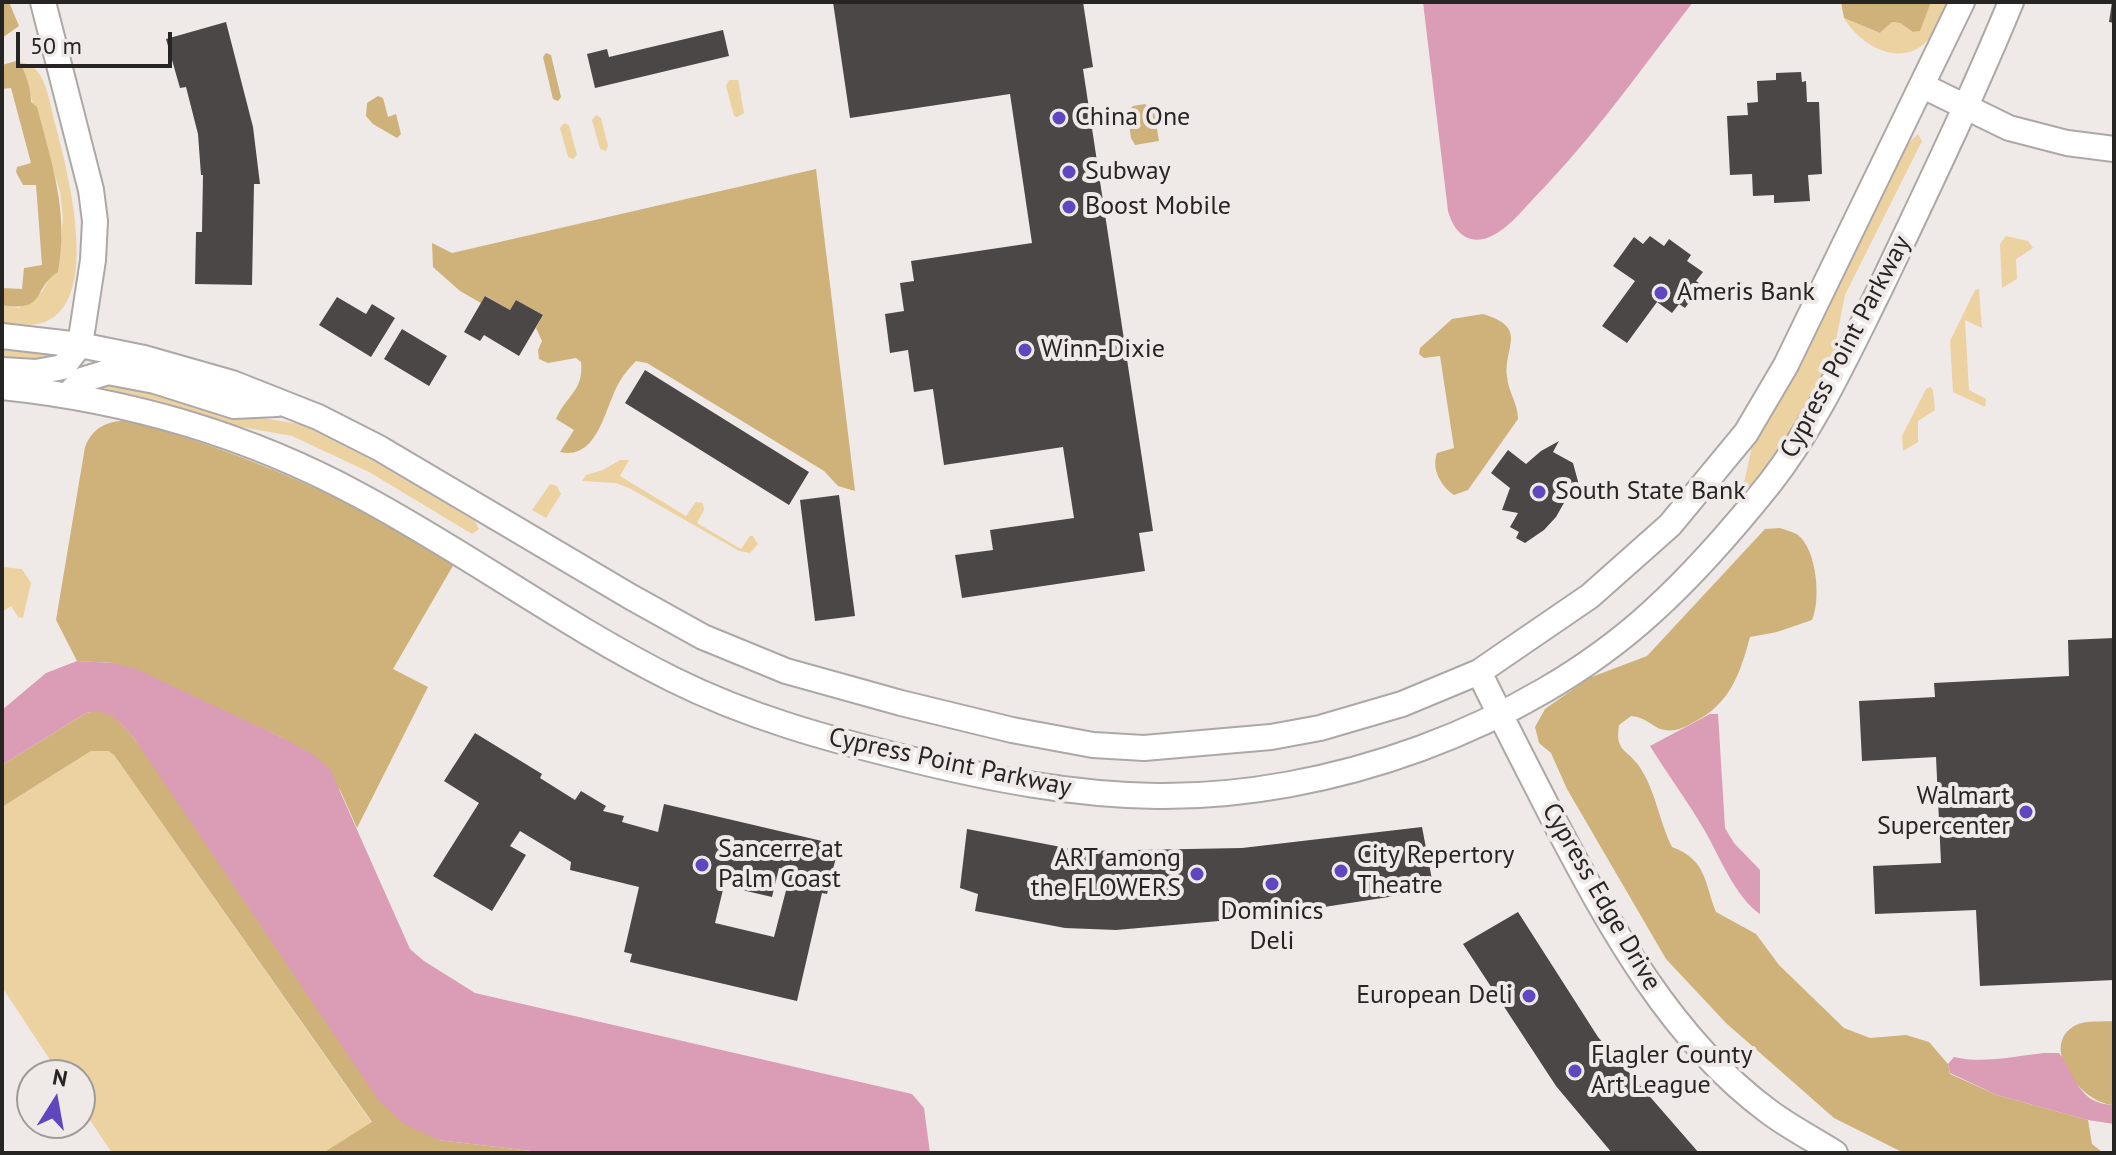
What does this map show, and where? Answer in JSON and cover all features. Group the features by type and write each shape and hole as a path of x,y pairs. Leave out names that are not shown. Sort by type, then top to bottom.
{"street":[{"path":"2,370 36,372 63,367 80,345 93,260 95,221 91,190 43,2"},
{"name":"Cypress Point Parkway","path":"2,336 80,345 144,358 217,379 318,417 379,448 703,637 786,671 841,688 1012,730 1093,745 1144,748 1271,737 1320,728 1402,704 1479,672 1590,596 1670,525 1746,433 1786,365 1962,2"},
{"name":"Cypress Point Parkway","path":"2,387 68,395 182,421 297,464 411,525 611,646 713,698 802,730 977,775 1060,789 1177,796 1292,783 1364,766 1439,741 1500,715 1570,673 1649,615 1702,563 1771,482 1805,431 1852,344 1967,109 2011,2"},
{"path":"1923,86 2009,128 2067,143 2114,149"},
{"path":"68,395 82,380 108,372 155,381 234,406 284,403"},
{"name":"Cypress Edge Drive","path":"1479,672 1591,891 1630,957 1660,999 1705,1052 1767,1111 1835,1153"}],"shaded area":[{"path":"2,2 9,2 19,26 2,38"},
{"path":"1423,2 1693,2 1556,175 1507,226 1479,240 1461,234 1448,211"},
{"path":"1841,2 1931,2 1920,31 1913,32 1900,23 1892,22 1880,33 1844,18"},
{"path":"1931,2 1947,2 1936,29 1926,42 1904,53 1892,53 1870,44 1844,18 1880,33 1892,22 1900,23 1913,32 1919,31"},
{"path":"546,53 551,55 561,97 558,101 553,99 543,57"},
{"path":"20,62 36,70 46,87 67,172 76,232 72,288 62,309 45,322 29,325 2,323 2,305 19,308 42,292 50,277 58,272 63,218 60,192"},
{"path":"20,62 26,77 31,102 37,107 53,169 60,208 61,250 58,272 33,302 16,307 2,305 2,288 22,289 24,268 42,265 36,185 23,185 16,172 17,167 31,163 11,88 2,89 2,65"},
{"path":"729,80 738,80 739,84 744,113 737,117 734,116 726,86"},
{"path":"378,96 383,98 388,117 396,114 401,134 397,138 373,124 366,116 367,103"},
{"path":"1145,104 1154,111 1159,141 1135,145 1127,111 1133,106"},
{"path":"596,115 601,118 608,146 606,151 600,149 592,120"},
{"path":"564,123 569,125 577,155 573,159 568,157 560,128"},
{"path":"1918,134 1922,141 1845,295 1834,350 1795,425 1745,495 1742,492 1753,442 1799,362 1909,142"},
{"path":"816,169 855,491 838,486 824,471 647,363 636,361 620,381 592,440 573,453 560,452 574,430 556,419 580,380 581,362 576,358 548,363 539,359 538,350 542,341 536,328 543,315 516,300 510,310 486,296 481,303 460,291 433,267 432,243 452,253"},
{"path":"2006,236 2028,241 2033,248 2016,259 2017,279 2002,288 2000,244"},
{"path":"1979,289 1982,328 1965,320 1969,390 1986,399 1985,407 1953,392 1950,341 1975,290"},
{"path":"1483,314 1506,325 1510,332 1507,376 1518,419 1468,490 1454,495 1441,482 1435,465 1437,453 1454,448 1440,356 1424,358 1419,354 1420,348 1452,319"},
{"path":"2,348 50,355 48,364 2,361"},
{"path":"114,380 241,415 301,424 375,462 475,521 479,529 472,534 369,472 292,436 236,426 156,400 104,388 105,381"},
{"path":"1930,387 1935,410 1918,421 1918,442 1903,451 1902,436 1926,389"},
{"path":"127,420 216,448 302,482 358,509 454,564 393,669 428,687 357,828 340,790 283,738 114,663 77,661 56,620 85,447 101,427"},
{"path":"620,460 629,460 620,476 686,516 696,502 703,503 704,510 697,523 741,549 750,536 758,544 750,553 739,551 631,489 616,483 582,481 586,475"},
{"path":"550,484 557,486 561,494 546,518 532,510"},
{"path":"1780,528 1798,535 1813,563 1817,588 1812,620 1750,637 1732,687 1717,706 1691,724 1676,730 1665,730 1631,716 1619,725 1620,745 1645,776 1672,847 1698,865 1716,912 1756,934 1779,965 1844,1028 1870,1038 1906,1035 1929,1042 1948,1064 1950,1074 1997,1095 2088,1120 2092,1144 2102,1152 2112,1153 1904,1153 1834,1118 1726,1023 1666,959 1567,789 1551,753 1539,743 1535,727 1545,709 1589,678 1647,656 1765,529"},
{"path":"2,567 22,569 31,583 23,618 18,617 11,606 2,612"},
{"path":"77,661 114,663 136,669 314,755 330,769 410,949 475,993 912,1094 924,1108 930,1153 548,1153 438,1140 404,1124 379,1101 134,738 118,721 102,712 86,713 2,765 2,710 46,673"},
{"path":"100,710 115,717 134,738 438,1140 548,1153 323,1153 372,1122 114,755 108,751 91,751 2,807 2,765 86,713"},
{"path":"1710,714 1718,714 1725,828 1734,843 1760,870 1760,914 1743,898 1650,746"},
{"path":"91,751 108,751 114,755 372,1123 323,1153 112,1153 96,1129 96,1059 49,1059 2,987 2,807"},
{"path":"2114,1021 2114,1105 2101,1102 2077,1085 2062,1059 2061,1046 2065,1034 2080,1023"},
{"path":"2059,1053 2085,1094 2093,1100 2114,1105 2114,1124 1997,1095 1950,1073 1948,1064 1954,1057 1988,1060"}],"building":[{"path":"833,2 1083,2 1093,67 1083,69 1153,531 1139,533 1145,571 962,598 955,555 993,550 990,530 1074,518 1063,447 944,465 933,389 914,392 908,350 890,353 885,314 904,311 900,283 914,281 911,261 1032,243 1010,94 850,118"},
{"path":"2114,2 2114,23 2109,22"},
{"path":"226,22 253,127 260,184 254,184 252,285 195,284 196,232 202,232 203,175 198,134 186,87 180,88 166,39"},
{"path":"723,30 729,56 595,88 587,54 607,49 609,57"},
{"path":"1801,72 1802,82 1806,81 1807,102 1819,102 1822,174 1808,175 1810,201 1774,203 1774,195 1753,196 1752,174 1730,175 1727,116 1748,115 1747,103 1758,102 1757,81 1776,80 1776,73"},
{"name":"Ameris Bank","path":"1650,236 1664,246 1669,239 1691,255 1687,261 1703,272 1696,281 1702,285 1685,308 1679,304 1672,313 1657,302 1627,343 1602,326 1635,281 1613,266 1634,237 1643,244"},
{"path":"485,296 510,310 516,300 543,315 519,356 484,335 480,341 464,332"},
{"path":"337,297 366,314 372,304 395,318 371,357 319,325"},
{"path":"402,329 447,356 429,386 384,359"},
{"path":"645,370 809,472 789,505 625,403"},
{"name":"South State Bank","path":"1559,441 1553,452 1573,463 1579,485 1573,487 1556,517 1544,530 1525,543 1516,538 1519,532 1510,527 1518,513 1502,510 1510,488 1491,473 1508,450 1526,464"},
{"path":"839,495 855,616 815,621 800,500"},
{"name":"Walmart Supercenter","path":"2114,638 2114,980 1980,986 1976,910 1875,914 1873,866 1941,863 1936,757 1862,761 1859,701 1935,697 1934,683 2069,676 2068,640"},
{"name":"Sancerre at Palm Coast","path":"475,733 542,774 540,778 575,800 581,791 606,806 603,811 624,816 622,822 658,832 664,804 839,845 827,894 822,893 797,1001 630,962 632,954 624,952 639,887 570,870 571,862 520,831 510,846 526,855 492,911 433,876 479,803 444,781","holes":["779,868 791,871 774,937 715,923 726,877 744,882 742,890 772,897"]},
{"name":"ART among the FLOWERS","path":"1422,827 1434,890 1253,918 1116,930 1065,928 975,911 978,894 960,888 967,829 1082,851 1242,848"},
{"path":"1518,912 1598,1037 1699,1153 1612,1153 1556,1086 1463,944"}],"place":[{"name":"China One","path":"1059,118"},
{"name":"Subway","path":"1069,172"},
{"name":"Boost Mobile","path":"1069,207"},
{"name":"Ameris Bank","path":"1661,293"},
{"name":"Winn-Dixie","path":"1025,350"},
{"name":"South State Bank","path":"1539,492"},
{"name":"Walmart Supercenter","path":"2026,812"},
{"name":"Sancerre at Palm Coast","path":"702,865"},
{"name":"City Repertory Theatre","path":"1341,871"},
{"name":"ART among the FLOWERS","path":"1197,874"},
{"name":"Dominics Deli","path":"1272,884"},
{"name":"European Deli","path":"1529,996"},
{"name":"Flagler County Art League","path":"1575,1071"}]}
